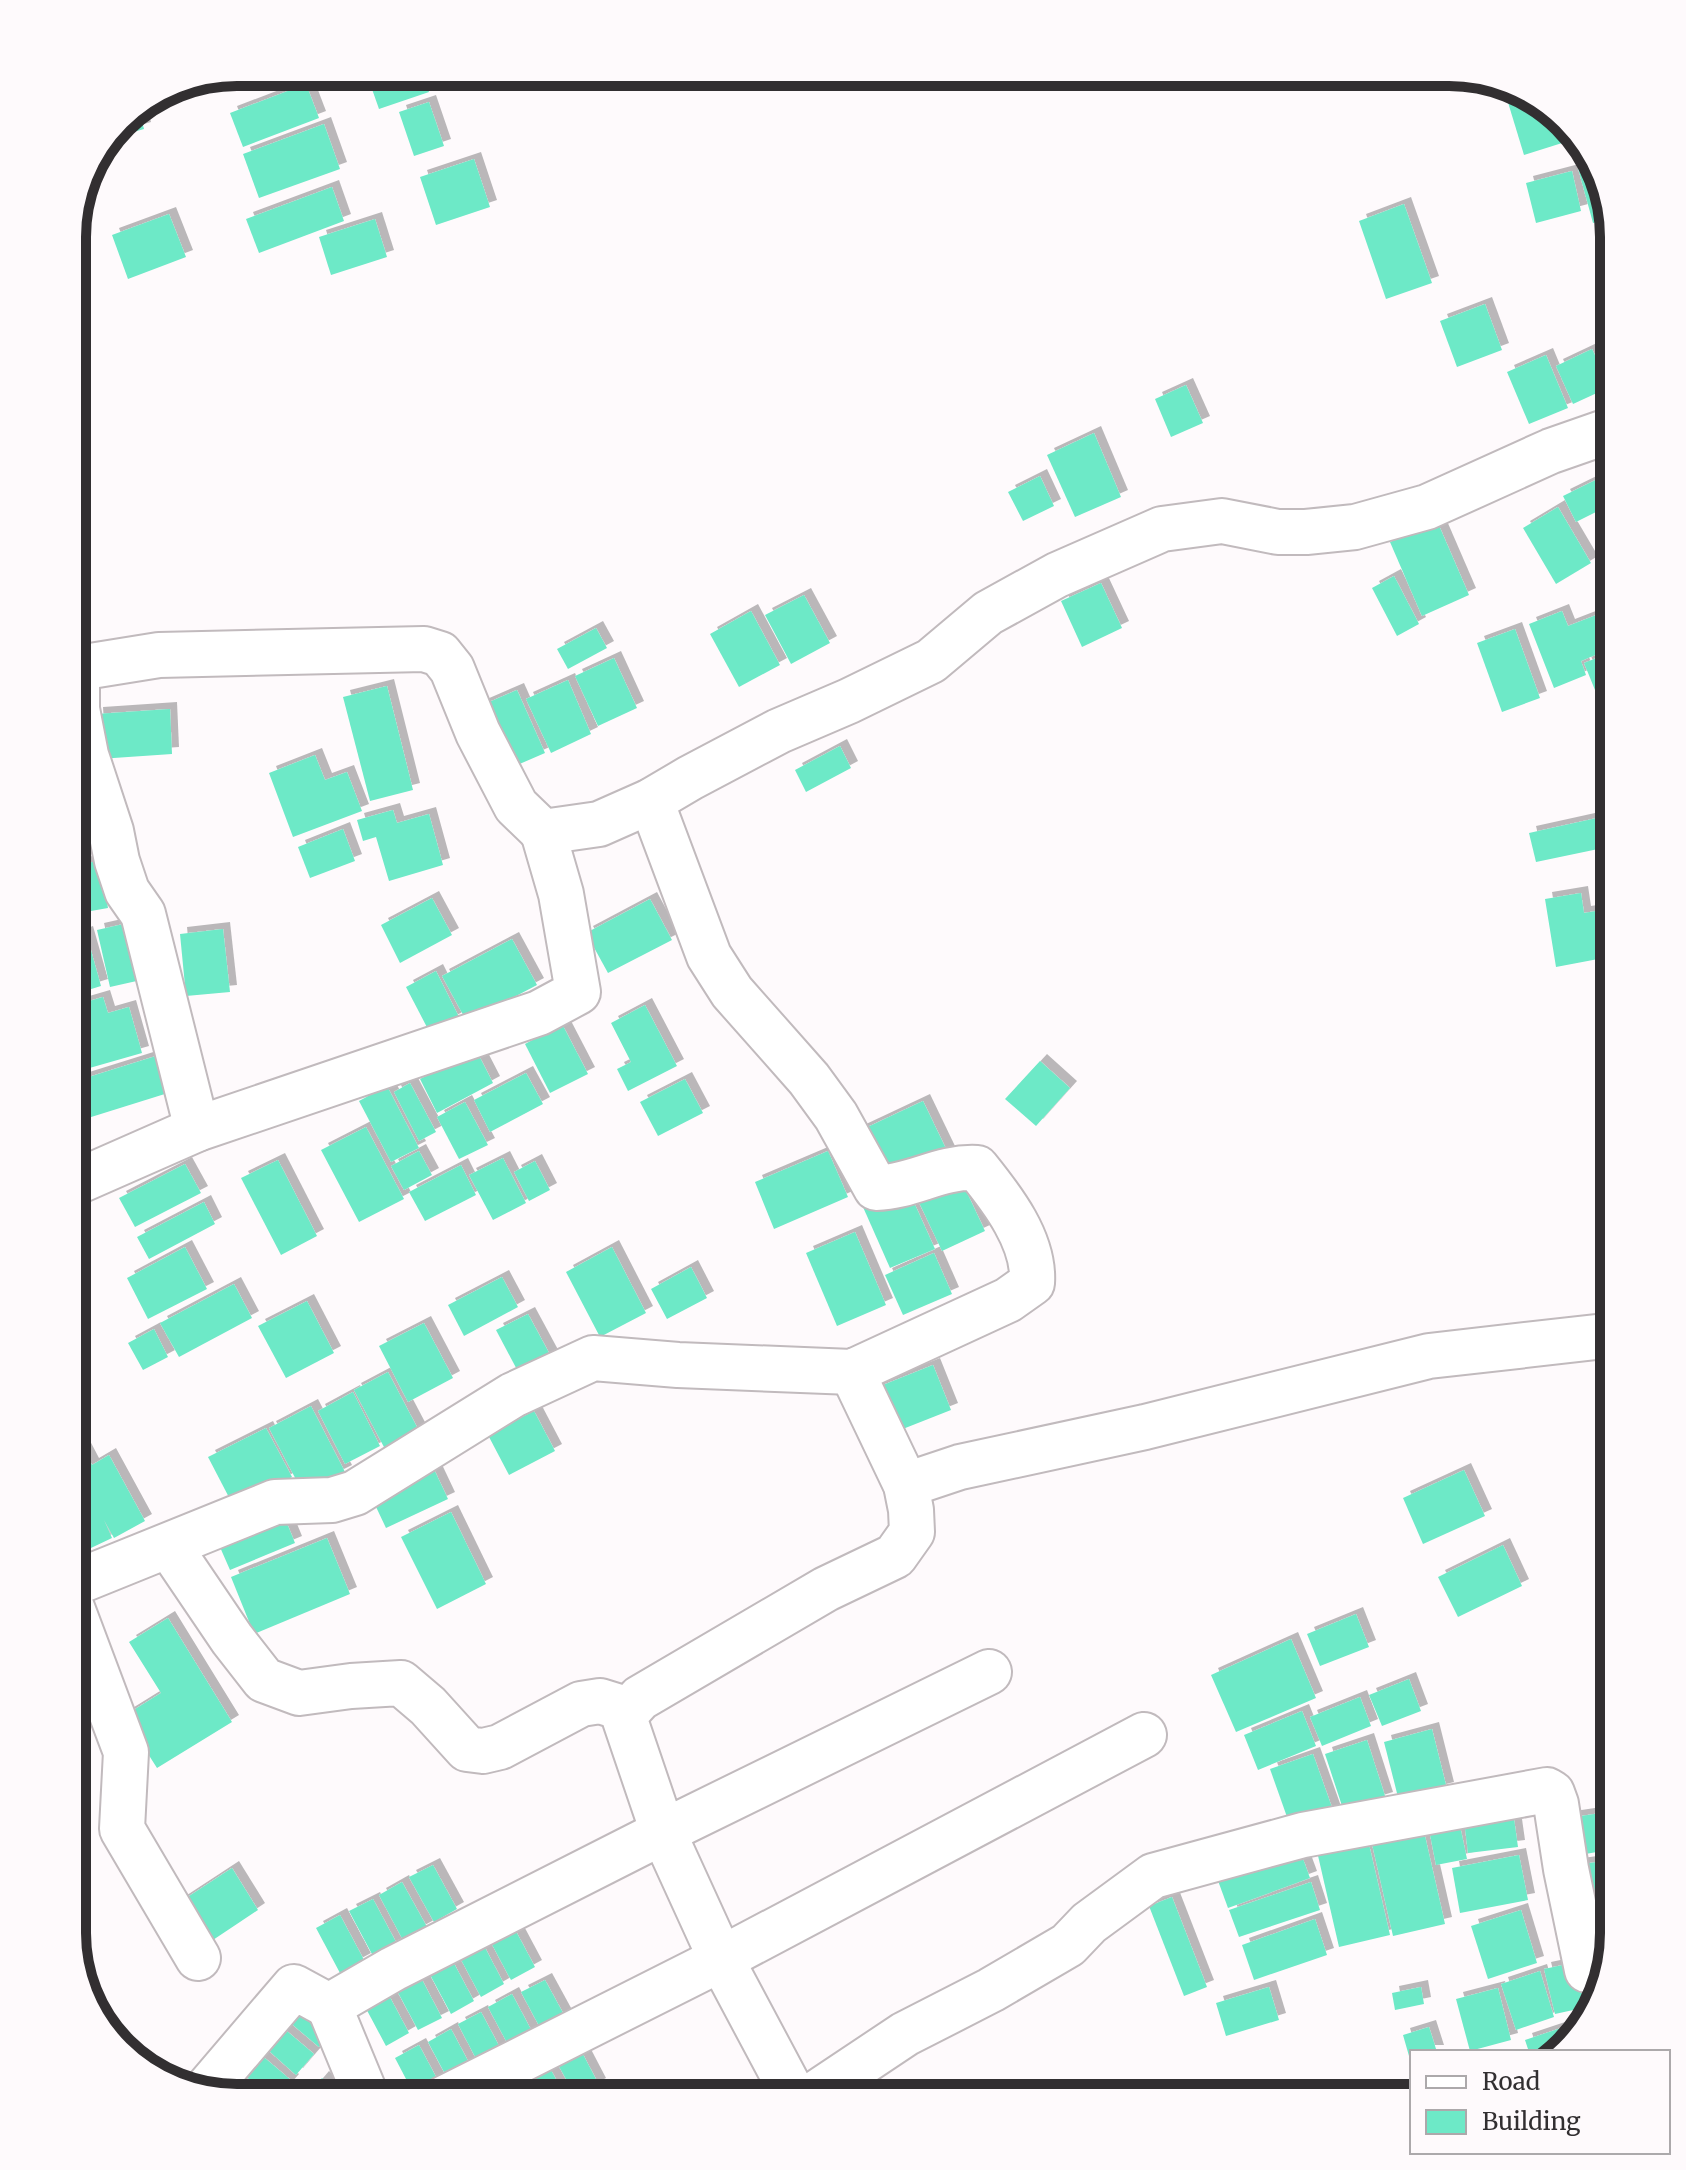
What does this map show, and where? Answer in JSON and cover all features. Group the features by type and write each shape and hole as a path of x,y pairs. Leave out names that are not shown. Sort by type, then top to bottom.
{"street":[{"path":"543,832 599,824 651,801 779,731 931,661 988,613 1057,575 1162,529 1222,521 1278,532 1355,527 1427,507 1551,451 1600,434"},
{"path":"86,667 159,655 424,649 440,654 452,669 478,733 516,806 543,832 561,894 578,992 539,1013 197,1129 86,1178"},
{"path":"86,755 127,891 143,914 197,1129"},
{"path":"86,1579 275,1502 332,1500 355,1493 513,1395 593,1358 678,1365 852,1372 1008,1300 1032,1283 1030,1252 1002,1199 977,1168 960,1167 894,1187 876,1188 836,1116 732,992 709,956 651,801"},
{"path":"906,1485 960,1467 1145,1427 1429,1356 1600,1337"},
{"path":"788,2084 721,1959 663,1832 625,1720 640,1698 826,1589 895,1556 912,1532 906,1485 852,1372"},
{"path":"169,1546 264,1680 287,1689 299,1693 401,1683 428,1706 467,1749 483,1751 500,1747 581,1704 600,1701 629,1710"},
{"path":"86,1645 126,1752 122,1829 198,1958"},
{"path":"329,2006 393,1969 663,1832 989,1672"},
{"path":"473,2084 721,1959 1144,1735"},
{"path":"830,2084 905,2034 991,1990 1068,1945 1089,1923 1153,1876 1303,1835 1547,1790 1552,1793 1556,1804 1587,1970"},
{"path":"213,2082 294,1987 329,2006 361,2084"}],"building":[{"path":"307,86 319,118 243,147 230,113"},
{"path":"371,86 427,86 429,92 379,109"},
{"path":"1507,98 1541,117 1566,142 1524,155"},
{"path":"429,102 444,146 414,156 399,112"},
{"path":"142,120 144,129 127,134"},
{"path":"324,124 340,169 259,198 243,154"},
{"path":"474,159 490,207 436,225 420,177"},
{"path":"1582,167 1592,189 1599,221 1593,223 1578,168"},
{"path":"1572,171 1581,211 1536,223 1526,183"},
{"path":"332,187 344,221 259,253 246,219"},
{"path":"1404,204 1432,283 1386,299 1359,221"},
{"path":"169,214 186,257 128,279 112,235"},
{"path":"375,219 387,257 331,275 319,237"},
{"path":"1485,304 1502,350 1457,367 1440,321"},
{"path":"1592,349 1600,366 1600,392 1573,404 1556,366"},
{"path":"1546,355 1568,408 1529,424 1507,372"},
{"path":"1186,385 1203,423 1171,437 1155,399"},
{"path":"1094,433 1121,497 1075,517 1047,455"},
{"path":"1040,476 1054,506 1023,521 1008,492"},
{"path":"1600,478 1600,510 1576,522 1563,496"},
{"path":"1558,507 1591,563 1556,584 1523,528"},
{"path":"1437,521 1469,595 1422,616 1390,542"},
{"path":"1394,576 1419,624 1397,636 1372,588"},
{"path":"1101,583 1122,628 1082,647 1061,601"},
{"path":"804,595 830,643 791,664 765,615"},
{"path":"751,611 780,665 739,687 710,634"},
{"path":"1562,611 1568,626 1599,614 1600,653 1581,661 1586,675 1554,688 1529,624"},
{"path":"596,628 607,648 568,669 557,649"},
{"path":"1515,629 1540,698 1502,712 1477,643"},
{"path":"1600,657 1600,688 1595,690 1584,663"},
{"path":"614,658 637,708 598,726 575,676"},
{"path":"568,680 591,734 551,753 526,699"},
{"path":"387,686 413,790 370,801 343,697"},
{"path":"517,690 545,753 508,769 480,706"},
{"path":"170,709 172,754 99,759 96,714"},
{"path":"840,746 851,768 806,792 795,770"},
{"path":"315,755 325,780 347,772 362,811 293,837 269,773"},
{"path":"393,810 397,823 429,814 443,865 389,881 376,837 363,841 357,820"},
{"path":"1597,818 1600,849 1536,862 1529,833"},
{"path":"343,829 355,861 310,878 298,847"},
{"path":"100,861 108,908 86,912 86,863"},
{"path":"1581,893 1584,913 1600,910 1600,959 1556,967 1545,899"},
{"path":"432,898 452,935 400,963 381,925"},
{"path":"650,899 672,940 608,973 586,933"},
{"path":"137,921 150,978 110,987 97,930"},
{"path":"223,929 230,992 186,996 180,934"},
{"path":"86,933 101,986 86,991"},
{"path":"512,939 537,985 467,1022 442,976"},
{"path":"436,971 459,1017 430,1033 406,987"},
{"path":"103,997 108,1013 129,1007 142,1053 86,1069 86,1002"},
{"path":"645,1005 677,1066 628,1091 617,1069 631,1062 611,1023"},
{"path":"562,1024 588,1074 550,1093 525,1044"},
{"path":"476,1050 493,1083 437,1113 420,1079"},
{"path":"156,1056 168,1093 88,1118 86,1078"},
{"path":"1040,1061 1070,1088 1036,1126 1005,1099"},
{"path":"526,1073 543,1104 490,1132 474,1100"},
{"path":"685,1079 703,1113 658,1136 640,1102"},
{"path":"410,1083 436,1132 419,1141 394,1092"},
{"path":"387,1086 419,1148 391,1162 359,1101"},
{"path":"1600,1090 1600,1110 1595,1091"},
{"path":"923,1101 948,1153 882,1185 857,1132"},
{"path":"465,1102 488,1145 459,1159 437,1117"},
{"path":"366,1127 404,1199 359,1222 321,1150"},
{"path":"419,1151 432,1175 404,1190 391,1166"},
{"path":"828,1151 848,1197 774,1229 755,1182"},
{"path":"503,1158 526,1203 493,1220 469,1175"},
{"path":"278,1160 317,1236 281,1255 241,1178"},
{"path":"535,1161 550,1190 529,1201 514,1172"},
{"path":"185,1164 201,1193 135,1227 119,1198"},
{"path":"461,1165 476,1195 425,1221 409,1192"},
{"path":"960,1178 985,1231 942,1251 917,1198"},
{"path":"907,1187 935,1249 890,1268 863,1207"},
{"path":"204,1202 215,1224 149,1259 137,1237"},
{"path":"855,1232 886,1305 837,1326 806,1253"},
{"path":"185,1247 207,1289 148,1319 127,1278"},
{"path":"612,1247 646,1313 600,1337 566,1272"},
{"path":"934,1253 952,1294 903,1315 885,1275"},
{"path":"691,1267 707,1298 667,1319 651,1289"},
{"path":"502,1277 518,1307 464,1336 448,1305"},
{"path":"234,1284 252,1318 179,1357 160,1323"},
{"path":"307,1301 334,1353 286,1378 258,1326"},
{"path":"528,1314 555,1364 523,1381 496,1330"},
{"path":"424,1323 453,1378 408,1402 379,1346"},
{"path":"154,1329 168,1357 143,1370 128,1343"},
{"path":"933,1365 951,1410 885,1436 868,1391"},
{"path":"388,1372 419,1431 385,1449 354,1390"},
{"path":"353,1392 380,1446 345,1464 318,1411"},
{"path":"311,1406 345,1472 303,1493 269,1428"},
{"path":"534,1411 555,1451 509,1475 488,1435"},
{"path":"266,1428 292,1477 234,1507 208,1457"},
{"path":"86,1454 92,1465 109,1455 145,1521 114,1538 104,1520 112,1538 86,1550 86,1498 91,1496 86,1487"},
{"path":"430,1461 448,1499 386,1528 368,1490"},
{"path":"1464,1470 1485,1516 1423,1544 1403,1498"},
{"path":"279,1504 295,1543 230,1570 213,1531"},
{"path":"451,1512 486,1584 437,1609 401,1537"},
{"path":"327,1538 350,1594 254,1634 231,1577"},
{"path":"1503,1545 1522,1586 1458,1617 1438,1577"},
{"path":"1356,1614 1369,1647 1320,1666 1307,1634"},
{"path":"168,1618 232,1722 157,1768 124,1716 161,1693 129,1642"},
{"path":"1291,1639 1316,1698 1236,1732 1211,1675"},
{"path":"1409,1679 1421,1711 1382,1726 1369,1695"},
{"path":"1360,1697 1371,1726 1322,1746 1310,1717"},
{"path":"1302,1711 1316,1746 1258,1770 1244,1735"},
{"path":"1432,1729 1447,1789 1399,1801 1384,1742"},
{"path":"1367,1740 1386,1799 1344,1812 1325,1754"},
{"path":"1313,1754 1335,1816 1292,1831 1270,1769"},
{"path":"1512,1805 1518,1847 1468,1853 1463,1811"},
{"path":"1457,1812 1467,1859 1436,1865 1427,1819"},
{"path":"1600,1813 1600,1851 1574,1856 1568,1818"},
{"path":"1422,1823 1445,1924 1393,1936 1370,1835"},
{"path":"1367,1836 1390,1935 1339,1947 1316,1847"},
{"path":"1299,1848 1310,1878 1228,1908 1217,1878"},
{"path":"1519,1855 1528,1900 1460,1913 1452,1868"},
{"path":"1600,1862 1600,1926 1586,1929 1576,1865"},
{"path":"433,1865 457,1909 434,1922 409,1877"},
{"path":"232,1868 258,1910 201,1948 174,1906"},
{"path":"402,1882 427,1927 403,1940 379,1895"},
{"path":"1311,1882 1320,1910 1239,1937 1229,1910"},
{"path":"1172,1897 1207,1987 1184,1996 1149,1906"},
{"path":"373,1899 397,1944 373,1956 349,1911"},
{"path":"1521,1910 1537,1963 1488,1979 1471,1926"},
{"path":"340,1915 364,1960 340,1973 316,1928"},
{"path":"1315,1919 1327,1955 1254,1980 1242,1945"},
{"path":"511,1922 535,1967 511,1980 487,1935"},
{"path":"481,1940 504,1984 481,1997 457,1952"},
{"path":"450,1956 474,2001 451,2014 427,1969"},
{"path":"1577,1962 1585,1998 1580,2009 1555,2014 1544,1969"},
{"path":"1540,1971 1554,2017 1516,2030 1501,1984"},
{"path":"418,1972 442,2018 418,2030 394,1985"},
{"path":"545,1980 569,2024 545,2037 521,1992"},
{"path":"1269,1987 1279,2020 1226,2036 1216,2003"},
{"path":"1421,1987 1424,2004 1395,2010 1392,1993"},
{"path":"385,1988 409,2033 386,2046 362,2001"},
{"path":"1498,1988 1511,2040 1470,2050 1456,1999"},
{"path":"298,1994 336,2027 319,2047 280,2014"},
{"path":"512,1994 536,2039 512,2052 488,2007"},
{"path":"481,2012 505,2057 482,2070 458,2024"},
{"path":"275,2021 314,2054 296,2075 258,2041"},
{"path":"1567,2026 1543,2050 1528,2050 1525,2040"},
{"path":"1429,2027 1436,2050 1410,2050 1410,2060 1403,2035"},
{"path":"451,2029 475,2074 457,2084 450,2084 428,2042"},
{"path":"575,2039 598,2084 569,2084 551,2052"},
{"path":"419,2045 440,2084 409,2084 395,2058"},
{"path":"253,2048 292,2081 289,2084 255,2084 236,2068"},
{"path":"544,2057 558,2084 528,2084 521,2070"},
{"path":"514,2074 519,2084 496,2084"},
{"path":"228,2075 239,2084 237,2084 221,2083"}]}
